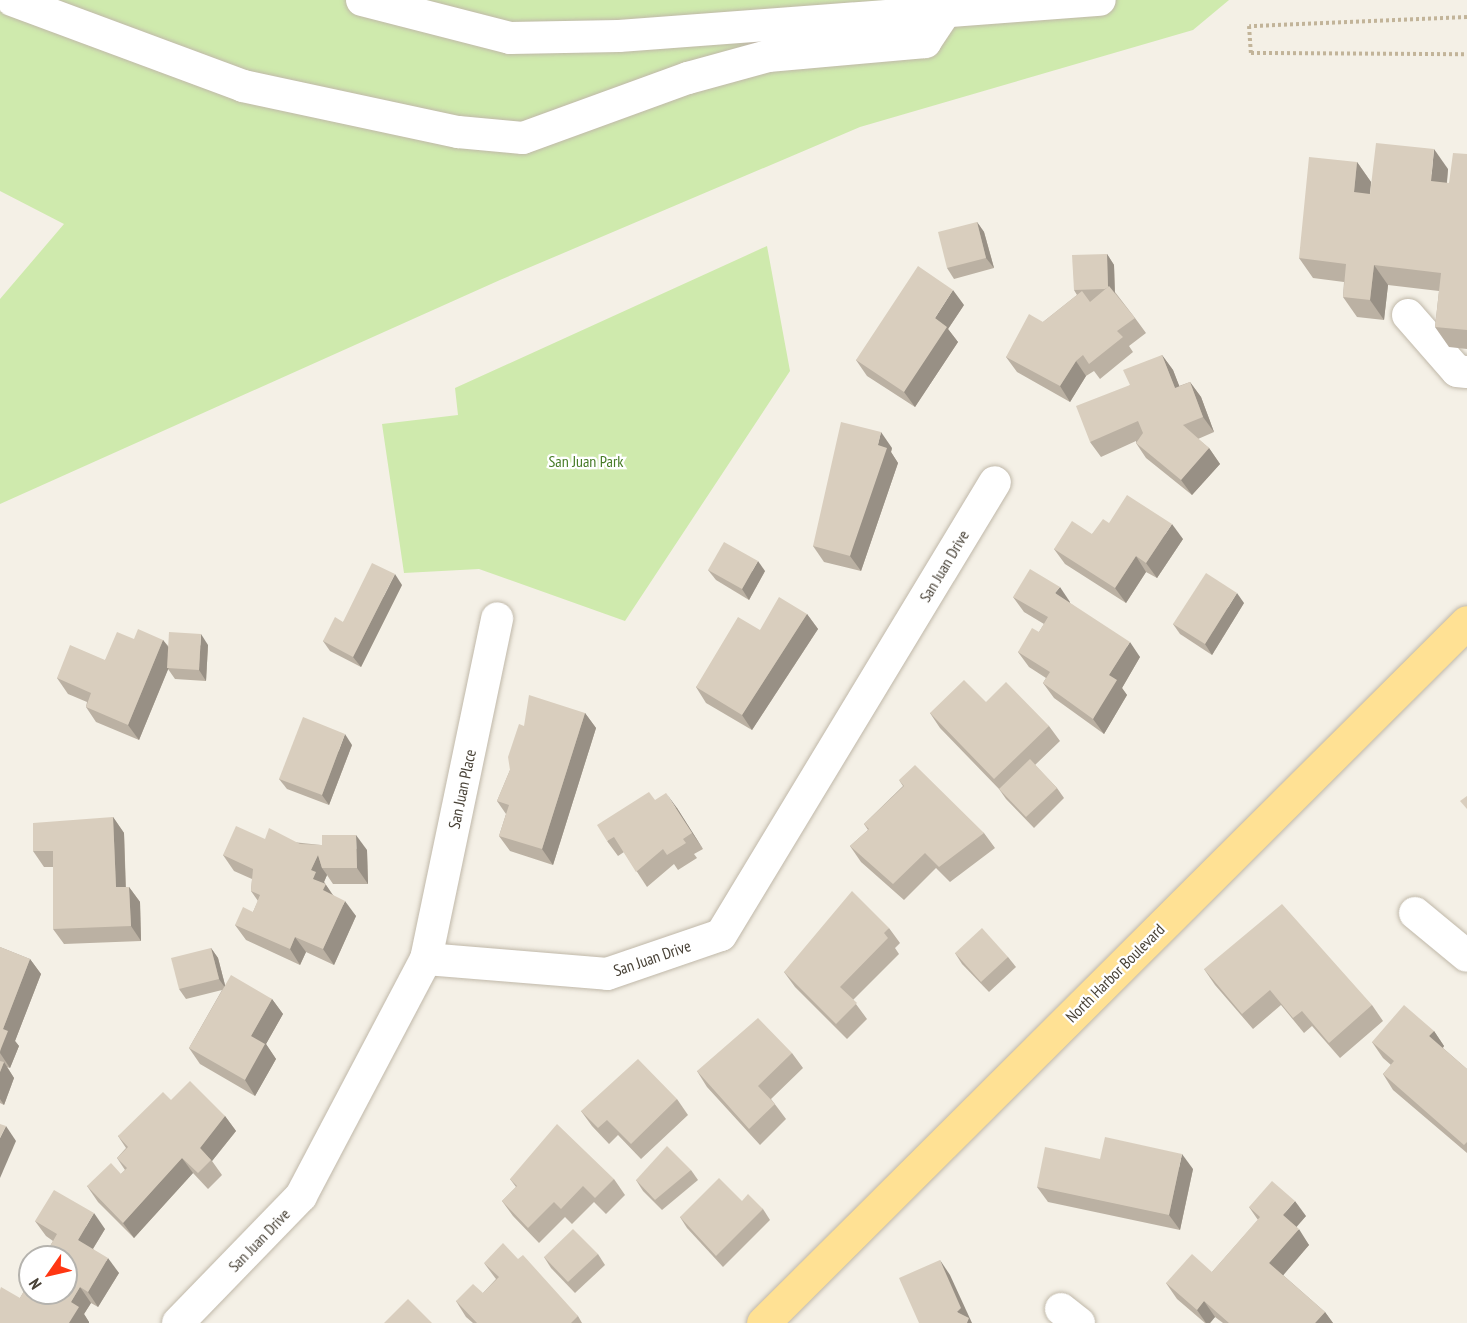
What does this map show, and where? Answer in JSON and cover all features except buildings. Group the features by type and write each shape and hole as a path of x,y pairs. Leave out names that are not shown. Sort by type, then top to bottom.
{"main road":[{"name":"North Harbor Boulevard","path":"763,1323 1467,622"}],"street":[{"path":"12,0 243,86 458,132 523,138 688,78 768,56 925,42 949,5"},
{"path":"362,0 510,38 619,36 949,5 1100,0"},
{"path":"1408,315 1457,370 1467,372"},
{"name":"San Juan Drive","path":"178,1323 302,1196 426,959 607,974 721,934 995,482"},
{"name":"San Juan Place","path":"426,959 497,618"},
{"path":"1415,913 1467,956"}],"path":[{"path":"1467,17 1249,26 1251,53 1467,54"}],"green space":[{"path":"0,0 1229,0 1193,30 860,127 500,280 0,504 0,299 64,224 0,191"},
{"name":"San Juan Park","path":"767,246 790,371 625,621 479,569 404,573 382,424 458,415 455,388"}]}
